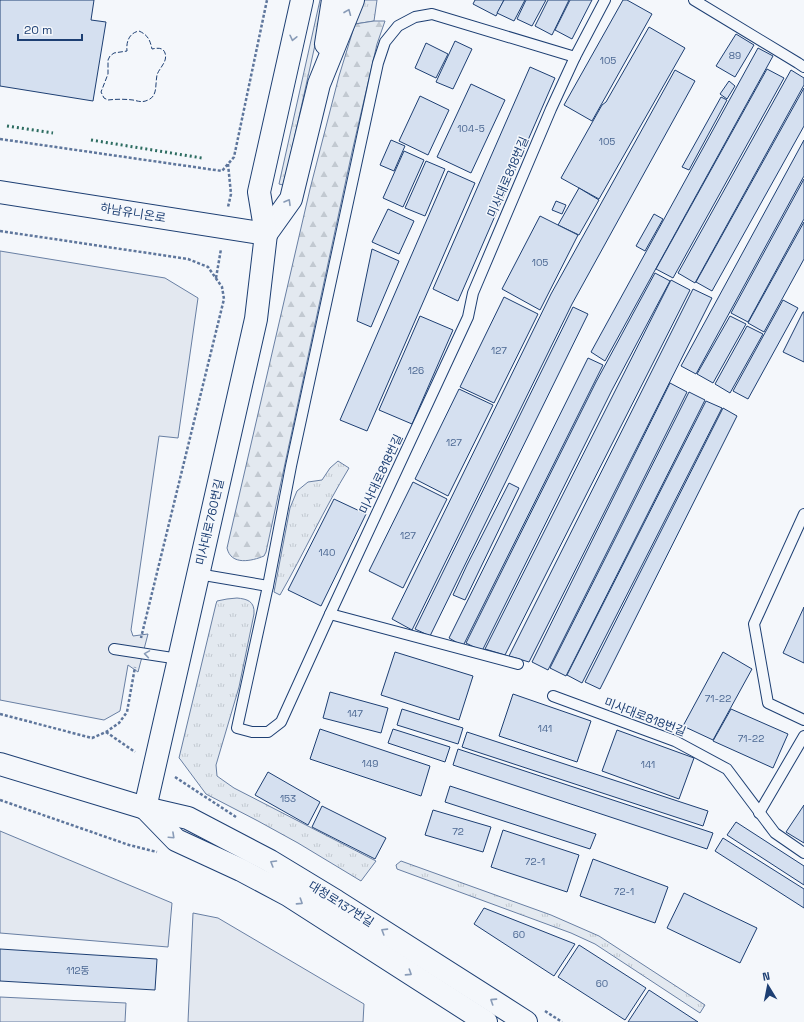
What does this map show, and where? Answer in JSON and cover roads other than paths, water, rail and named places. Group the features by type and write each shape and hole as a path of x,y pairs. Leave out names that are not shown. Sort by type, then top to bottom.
{"main road":[{"path":"266,234 259,192 302,0"},
{"path":"266,234 291,199 319,84 333,0"},
{"path":"319,84 353,0"},
{"name":"하남유니온로","path":"0,192 266,234"},
{"name":"미사대로760번길","path":"145,808 256,319 266,234"},
{"name":"대청로137번길","path":"0,764 145,808 188,818 270,861 336,901 526,1022"},
{"name":"대청로137번길","path":"145,808 176,840 241,870 288,895 486,1022"}],"lane":[{"name":"미사대로818번길","path":"575,57 432,14 414,17 398,26 385,42 378,63 291,466 268,586 237,728 252,732 268,732 281,722 468,318 473,293 548,116 575,57 605,0"},
{"path":"694,0 804,67"},
{"path":"804,514 754,624 768,704 804,720"},
{"path":"198,574 268,586"},
{"path":"330,614 518,664"},
{"path":"114,649 179,660"},
{"name":"미사대로818번길","path":"553,696 675,741 727,769 775,833 804,853"},
{"path":"760,813 804,736"}]}
